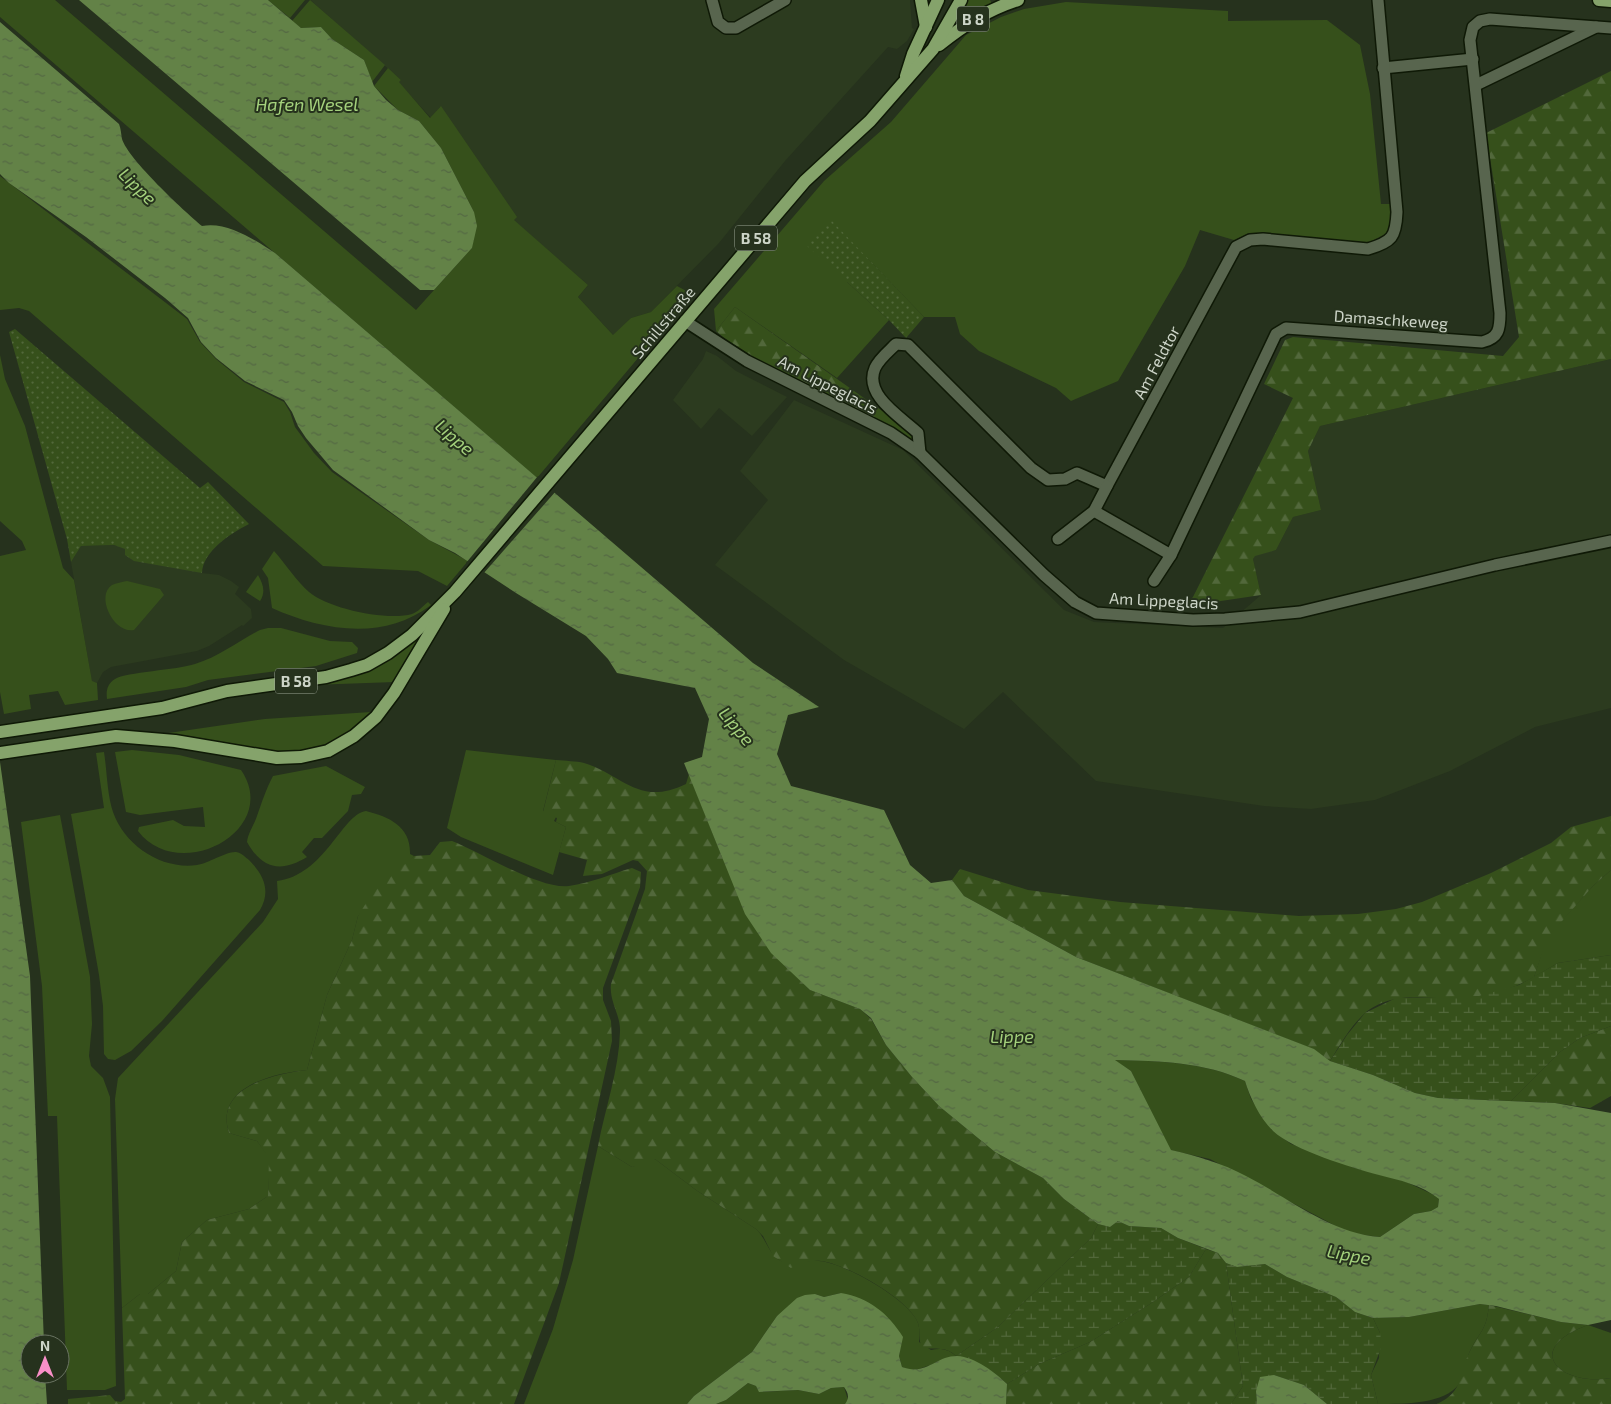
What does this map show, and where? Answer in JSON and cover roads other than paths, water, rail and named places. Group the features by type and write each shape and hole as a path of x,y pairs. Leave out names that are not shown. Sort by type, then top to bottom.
{"main road":[{"path":"921,0 926,29"},
{"name":"Schillstraße","path":"904,81 913,54 938,0"},
{"name":"Schillstraße","path":"455,592 805,180 870,122 933,49 961,0"},
{"name":"B 8","path":"933,49 970,21 996,7 1018,0"},
{"path":"1599,0 1611,1"},
{"name":"B 58","path":"0,732 162,708 227,691 326,677 367,665 388,653 412,635 455,592"},
{"name":"B 58","path":"0,753 116,736 175,741 277,758 301,757 328,751 354,736 376,717 394,693 455,592"}],"street":[{"path":"712,0 718,22 726,28 736,28 785,0"},
{"name":"Am Feldtor","path":"1107,486 1236,247 1250,240 1263,239 1368,249 1392,238 1397,229 1397,212 1378,0"},
{"name":"Damaschkeweg","path":"1154,581 1171,555 1276,334 1286,328 1482,342 1492,340 1497,334 1500,312 1470,40 1473,27 1480,21 1490,19 1611,28"},
{"path":"1476,85 1598,26"},
{"path":"1383,68 1473,59"},
{"name":"Am Lippeglacis","path":"685,322 746,361 890,433 920,453 1044,575 1075,602 1096,613 1193,620 1300,612 1495,565 1611,541"},
{"path":"920,453 918,432 881,400 874,390 872,379 878,363 896,344 908,345 1031,468 1048,480 1065,479 1077,473 1107,486 1094,510 1058,539"},
{"path":"1094,510 1171,555"}],"water":[{"name":"Hafen Wesel","path":"79,0 268,0 301,28 321,27 332,39 364,60 374,86 386,100 398,110 419,121 441,148 474,212 477,226 472,248 434,290 420,290"},
{"name":"Lippe","path":"0,22 119,124 122,139 134,159 170,197 202,226 221,226 231,229 250,237 275,253 753,663 819,707 788,715 777,754 791,786 884,810 910,865 931,883 952,880 964,896 1076,957 1314,1049 1330,1061 1373,1075 1415,1093 1438,1098 1555,1103 1611,1113 1611,1320 1588,1325 1561,1322 1496,1306 1480,1304 1409,1317 1373,1318 1355,1312 1336,1297 1287,1277 1265,1264 1237,1267 1226,1263 1218,1253 1178,1238 1161,1228 1129,1226 1118,1221 1110,1227 1098,1224 1064,1199 1043,1178 995,1152 939,1106 912,1077 886,1045 871,1018 860,1009 810,990 771,953 745,914 684,763 702,757 709,719 695,688 617,673 608,659 586,636 455,553 429,540 333,470 306,438 284,400 245,381 216,358 201,342 188,318 165,298 86,237 9,183 0,174","holes":["1115,1060 1165,1062 1198,1066 1245,1081 1260,1114 1268,1126 1283,1138 1323,1158 1418,1187 1439,1199 1438,1207 1431,1211 1414,1214 1380,1237 1344,1229 1327,1222 1228,1167 1200,1157 1171,1150 1131,1071"]},
{"path":"0,762 30,976 44,1334 20,1334 20,1384 46,1384 47,1404 0,1404"},
{"path":"841,1293 851,1295 877,1308 897,1328 903,1337 899,1356 902,1367 918,1369 949,1357 957,1356 971,1359 991,1370 1007,1384 1006,1404 845,1404 848,1395 844,1387 831,1388 819,1394 798,1390 759,1392 756,1386 748,1383 726,1400 716,1404 687,1404 694,1396 752,1352 777,1316 797,1298 805,1295 815,1294 824,1297"},
{"path":"1274,1375 1304,1385 1327,1404 1257,1404 1256,1391 1260,1377"}]}
